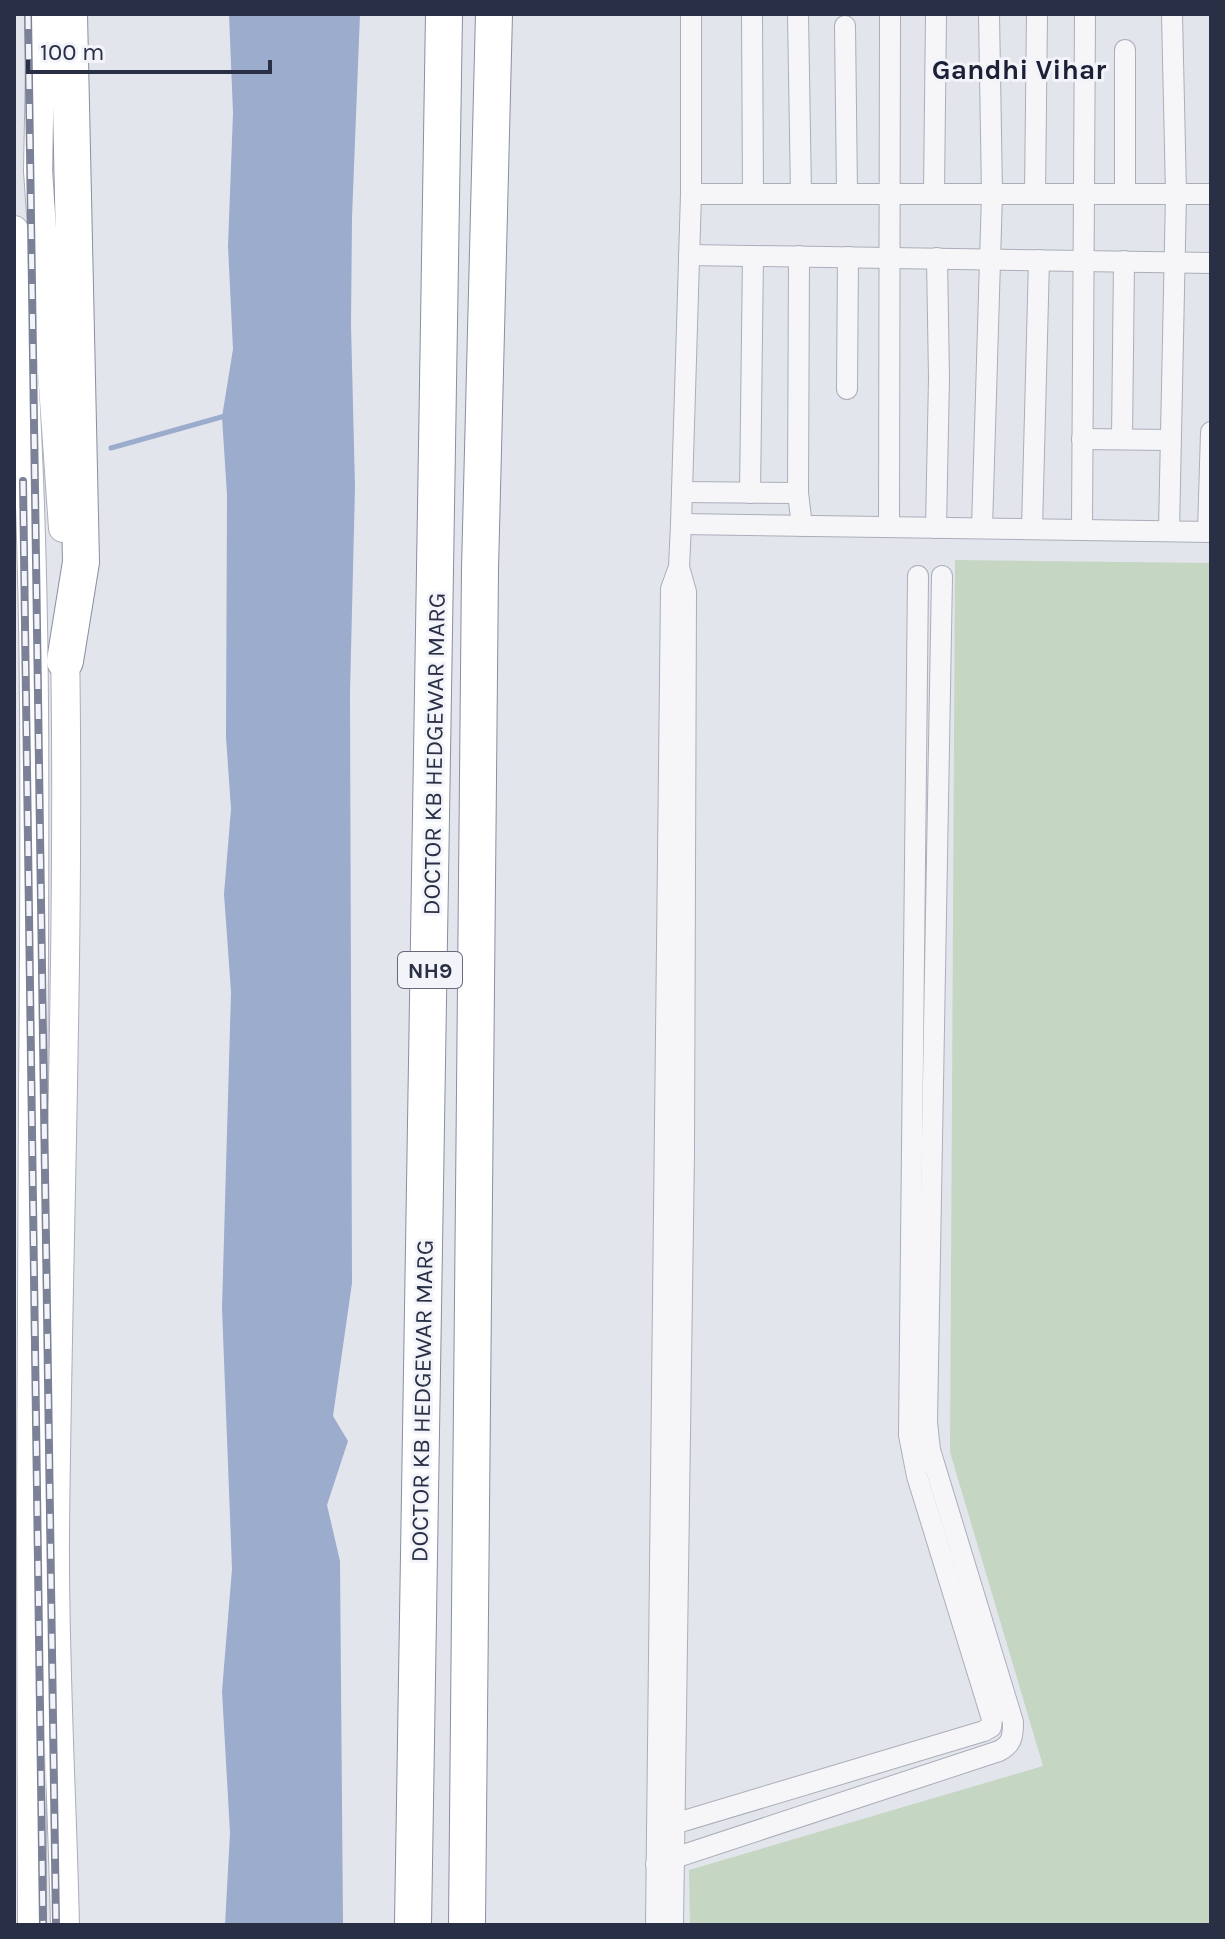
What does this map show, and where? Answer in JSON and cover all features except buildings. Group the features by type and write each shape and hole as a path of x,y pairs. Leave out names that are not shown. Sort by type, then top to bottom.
{"highway":[{"path":"65,661 81,562 69,14"},
{"name":"DOCTOR KB HEDGEWAR MARG","path":"413,1925 444,14"},
{"name":"DOCTOR KB HEDGEWAR MARG","path":"467,1925 480,569 494,14"}],"main road":[{"path":"41,14 38,171 59,458 67,752 55,1535 65,1925"},
{"path":"14,230 34,619 30,1499 32,1925"},
{"path":"14,403 26,443 59,458"}],"street":[{"path":"656,1925 665,1860 666,1826 671,589 679,567 681,524 691,194 691,14"},
{"path":"752,14 753,194"},
{"path":"798,14 801,194"},
{"path":"889,527 890,14"},
{"path":"934,192 936,14"},
{"path":"982,528 992,194 989,14"},
{"path":"1035,194 1037,14"},
{"path":"1082,530 1085,14"},
{"path":"1169,531 1176,194 1172,14"},
{"path":"845,26 847,193"},
{"path":"1125,50 1125,194"},
{"path":"691,194 1211,194"},
{"path":"689,255 1211,263"},
{"path":"750,493 753,256"},
{"path":"799,256 798,493 802,526"},
{"path":"847,389 848,257"},
{"path":"936,528 939,378 937,258"},
{"path":"1032,529 1039,260"},
{"path":"1122,439 1124,261"},
{"path":"681,524 1210,532 1211,432"},
{"path":"1082,439 1170,440"},
{"path":"682,492 798,493"},
{"path":"666,1826 991,1727 992,1719 917,1476 909,1435 918,576"},
{"path":"665,1860 999,1751 1008,1746 1013,1737 1013,1722 930,1450 927,1422 942,576"},
{"path":"665,1860 673,1925"}],"green space":[{"path":"955,560 1211,563 1211,1925 690,1925 689,1870 1043,1766 950,1452"}],"water":[{"path":"229,14 360,14 351,325 355,487 350,693 352,1283 333,1416 348,1441 327,1505 340,1561 343,1925 225,1925 230,1833 222,1691 232,1569 222,1308 231,992 224,894 231,809 226,737 227,495 222,417 233,349 228,246 233,113"}],"waterway":[{"path":"111,448 225,416"}],"railway":[{"path":"28,14 56,1925"},
{"path":"23,481 43,1925"}],"district":[{"name":"Gandhi Vihar","path":"1019,69"}]}
